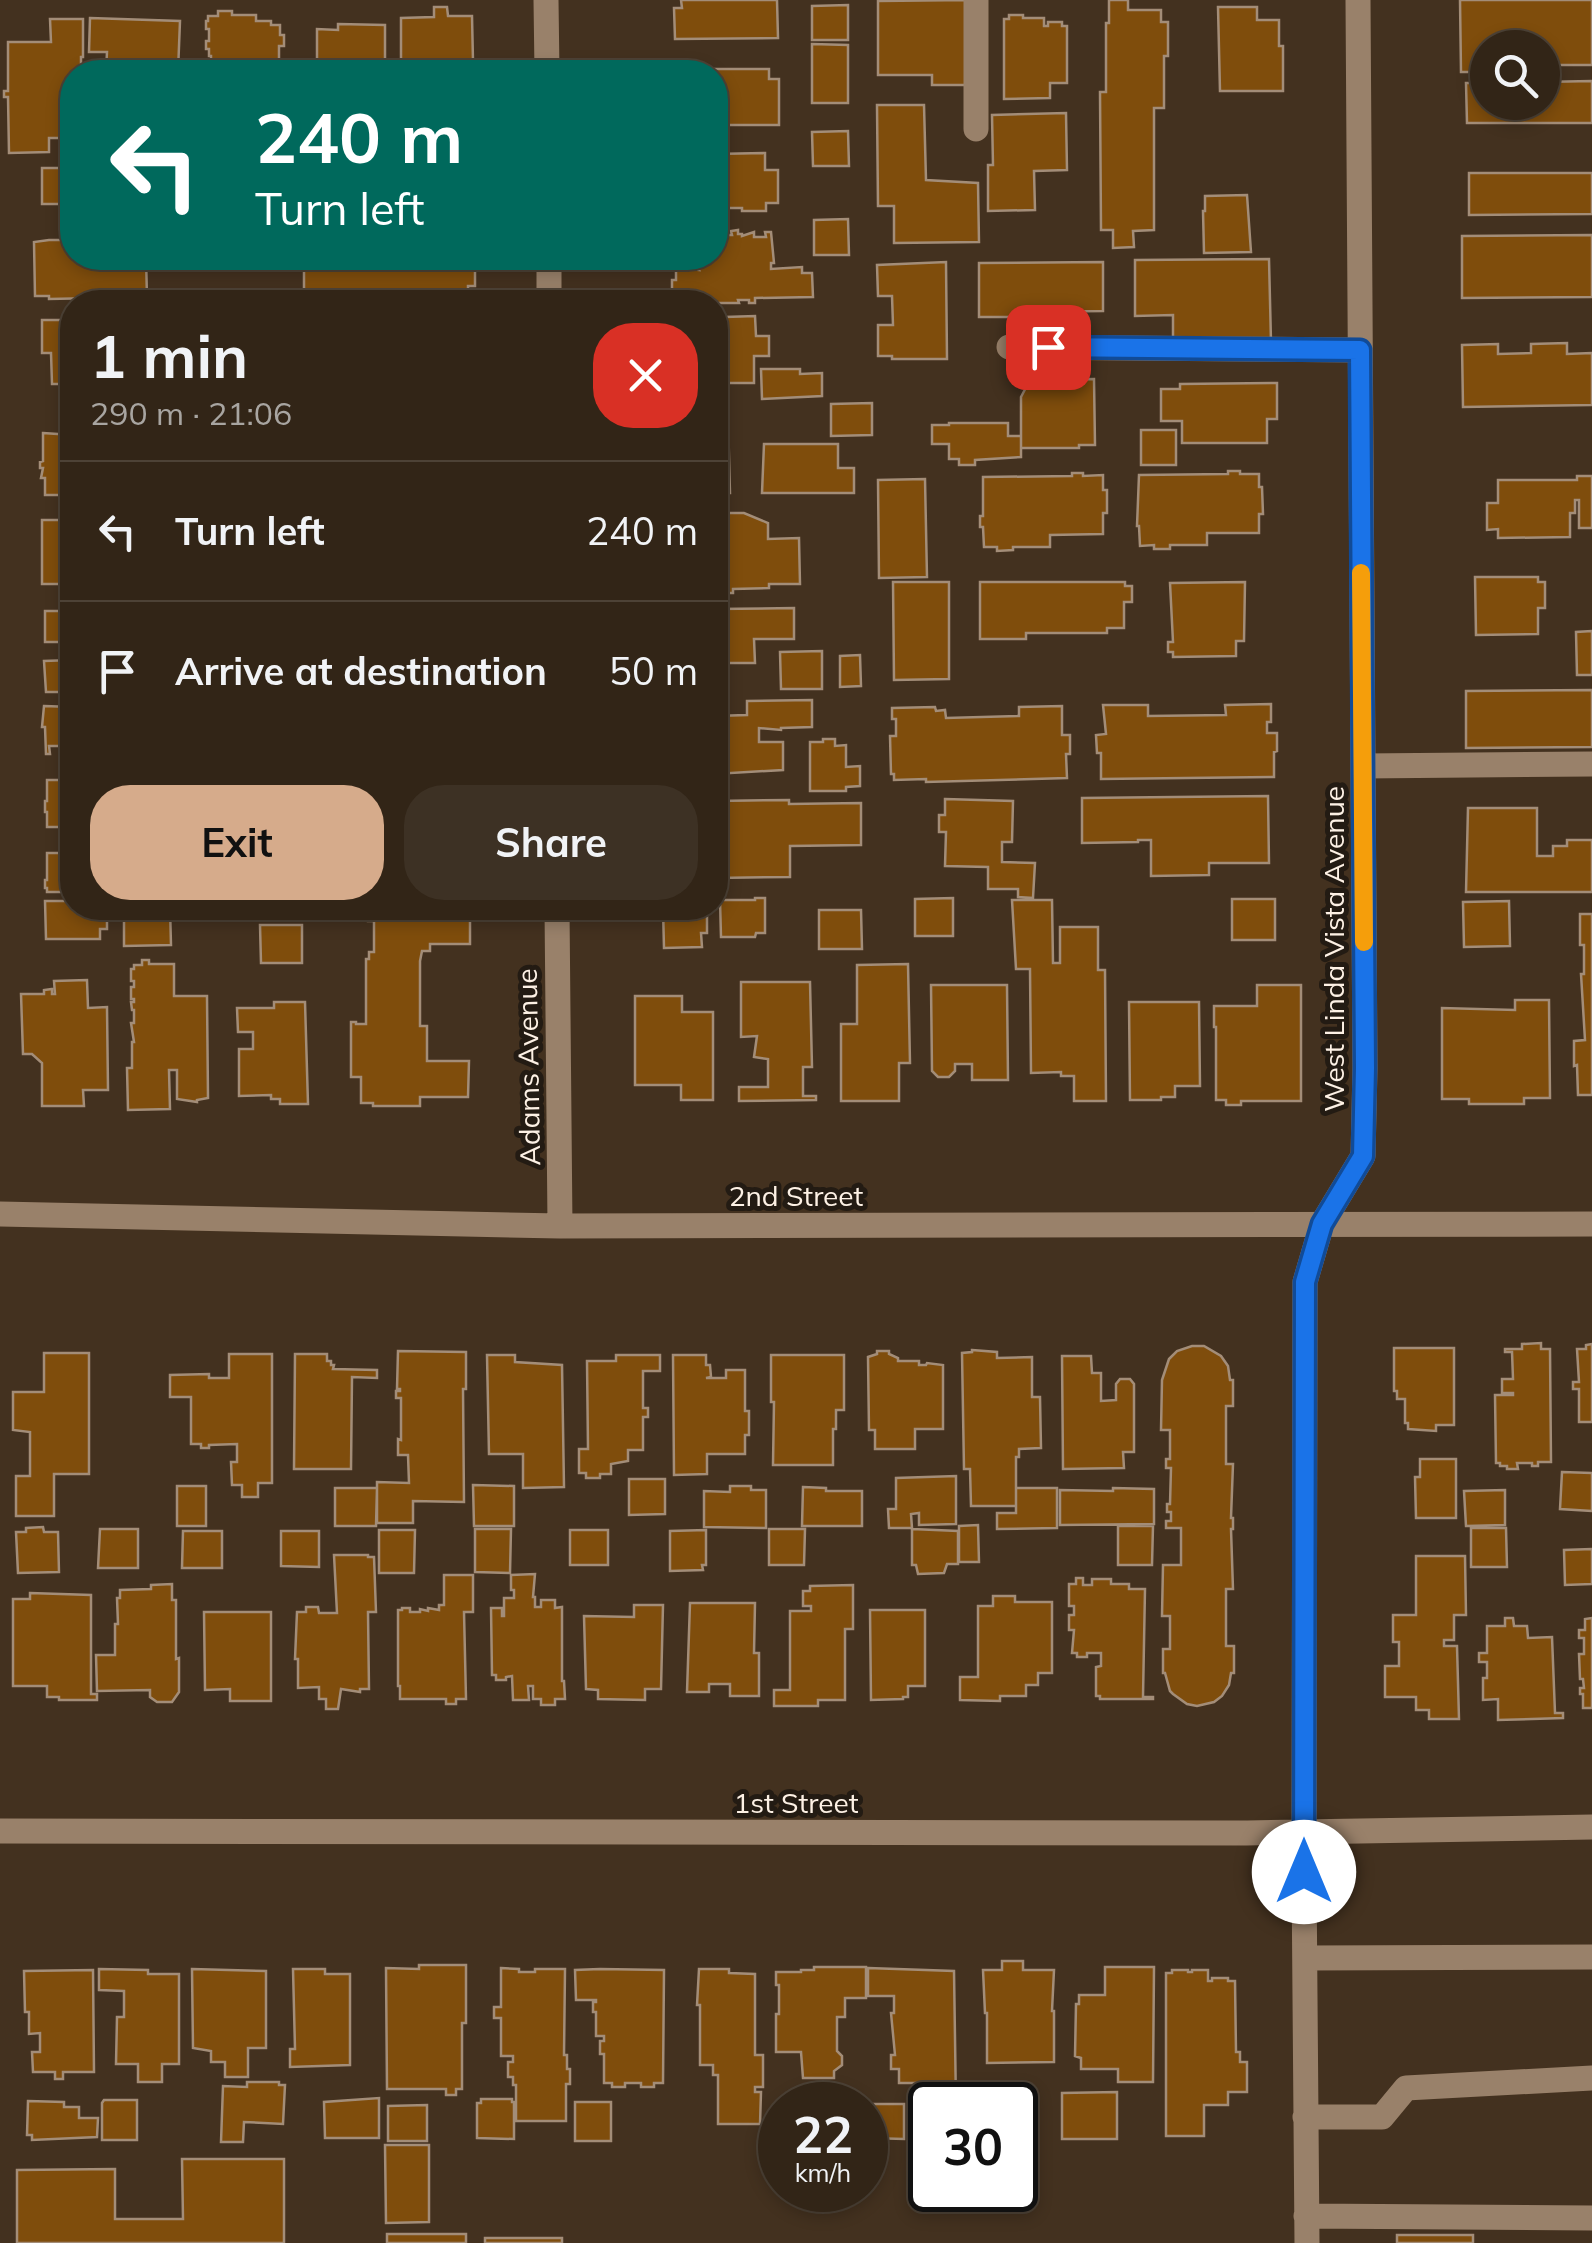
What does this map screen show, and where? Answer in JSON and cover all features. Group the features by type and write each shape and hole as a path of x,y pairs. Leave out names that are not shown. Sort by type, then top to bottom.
{"street":[{"path":"546,0 547,60"},
{"path":"976,0 976,129"},
{"name":"West Linda Vista Avenue","path":"1307,2243 1305,1282 1322,1224 1363,1156 1358,0"},
{"path":"1009,347 1360,350"},
{"path":"1363,766 1592,764"},
{"name":"Adams Avenue","path":"556,920 560,1226"},
{"name":"2nd Street","path":"0,1214 560,1226 1592,1224"},
{"name":"1st Street","path":"0,1831 1207,1833 1592,1827"},
{"path":"1305,1958 1592,1957"},
{"path":"1306,2117 1382,2117 1406,2088 1592,2078"},
{"path":"1306,2216 1592,2218"}],"building":[{"path":"681,0 777,0 778,38 675,39 674,8 682,8"},
{"path":"969,0 970,85 932,85 932,75 878,75 878,1"},
{"path":"1109,0 1128,0 1128,10 1161,10 1161,22 1168,22 1164,108 1154,108 1154,230 1133,231 1134,247 1113,248 1113,230 1101,230 1100,92 1106,92"},
{"path":"1460,0 1592,0 1592,65 1560,65 1560,30 1470,30 1470,72 1461,72"},
{"path":"848,5 848,40 812,40 812,6"},
{"path":"434,7 447,7 448,16 472,16 473,60 401,60 401,18 434,17"},
{"path":"1218,7 1257,7 1257,20 1279,20 1283,91 1220,91"},
{"path":"218,11 232,11 232,15 256,15 256,21 280,25 284,46 279,46 279,60 211,60 206,49 206,21 208,16 218,16"},
{"path":"1009,15 1044,18 1044,26 1048,22 1062,22 1062,26 1067,26 1067,83 1050,83 1050,98 1004,99 1004,19 1009,19"},
{"path":"90,18 180,21 178,60 107,60 107,52 89,52"},
{"path":"50,19 83,19 83,57 60,60 60,138 49,138 49,152 9,153 8,97 4,97 4,91 8,91 8,42 51,42"},
{"path":"338,24 385,25 385,60 317,60 317,29 338,30"},
{"path":"812,44 848,45 848,103 812,103"},
{"path":"728,69 769,69 769,79 779,79 779,125 728,125"},
{"path":"1592,81 1592,123 1467,123 1466,83 1470,83 1470,120 1560,120 1560,82"},
{"path":"877,105 924,105 926,180 978,183 979,242 894,243 894,206 878,206"},
{"path":"1066,113 1067,170 1034,171 1035,210 988,211 988,165 993,165 992,115"},
{"path":"848,131 849,166 813,166 812,132"},
{"path":"765,153 765,170 778,170 778,203 766,203 766,211 728,208 728,154"},
{"path":"42,168 60,168 60,204 42,204"},
{"path":"1469,173 1592,173 1592,214 1469,215"},
{"path":"1247,195 1251,252 1204,253 1205,196"},
{"path":"848,219 849,255 814,255 814,220"},
{"path":"738,230 742,236 754,232 754,237 766,237 765,232 771,232 771,269 802,267 802,273 812,273 813,297 755,298 755,303 728,303 728,290 672,290 676,270 728,270 731,231"},
{"path":"1592,235 1592,297 1462,298 1462,236"},
{"path":"60,240 60,270 146,270 147,290 60,290 60,299 35,296 34,242"},
{"path":"1269,259 1271,342 1173,343 1173,315 1135,316 1135,260"},
{"path":"946,262 947,359 878,356 878,325 893,325 892,296 878,296 877,265"},
{"path":"1103,262 1103,311 979,317 979,263"},
{"path":"304,270 475,270 475,286 468,286 468,290 304,290"},
{"path":"755,316 756,336 769,336 769,356 754,356 754,383 728,383 728,317"},
{"path":"42,320 60,320 60,384 52,384 51,353 42,353"},
{"path":"1567,343 1567,354 1592,353 1592,405 1463,407 1462,345 1498,344 1498,354 1531,353 1531,344"},
{"path":"761,369 822,373 822,396 762,399"},
{"path":"1094,379 1095,445 1021,448 1021,397 1030,380"},
{"path":"1277,383 1277,419 1267,419 1267,443 1182,443 1182,421 1161,421 1161,389 1180,389 1180,384"},
{"path":"872,403 872,435 831,436 831,404"},
{"path":"728,420 730,493 728,493"},
{"path":"1008,423 1008,436 1021,436 1021,457 959,465 959,459 949,459 949,444 932,444 932,425"},
{"path":"1141,430 1176,430 1176,465 1141,465"},
{"path":"43,433 60,434 60,495 45,495 45,478 41,478 40,468"},
{"path":"764,444 838,444 838,468 854,468 854,493 762,493"},
{"path":"1228,471 1259,474 1263,514 1259,514 1259,533 1207,533 1207,545 1170,545 1170,549 1140,546 1139,475"},
{"path":"1103,475 1107,513 1103,513 1103,534 1050,535 1050,547 997,551 997,547 984,547 980,527 983,477"},
{"path":"1577,476 1592,476 1592,528 1579,528 1579,500 1575,500 1575,513 1570,513 1570,537 1498,538 1498,529 1487,530 1487,503 1498,503 1498,480 1577,480"},
{"path":"925,479 927,577 879,578 878,480"},
{"path":"728,513 744,513 768,523 768,539 799,538 800,584 769,584 769,588 733,589 733,593 728,593"},
{"path":"42,520 60,520 60,584 42,584"},
{"path":"1475,577 1538,577 1538,582 1545,582 1545,608 1538,608 1538,634 1476,635"},
{"path":"893,582 949,582 949,679 894,680"},
{"path":"980,582 1125,582 1125,586 1132,586 1132,602 1124,602 1124,628 1107,628 1107,633 1026,633 1026,639 980,639"},
{"path":"1245,582 1244,641 1236,641 1236,656 1173,657 1173,652 1168,652 1168,642 1173,642 1170,583"},
{"path":"794,608 794,639 754,639 755,663 728,663 728,609"},
{"path":"45,611 60,611 60,642 45,642"},
{"path":"1592,631 1592,675 1577,675 1576,632"},
{"path":"822,651 822,689 781,689 780,652"},
{"path":"860,655 861,686 840,687 840,656"},
{"path":"60,660 60,692 46,692 44,661"},
{"path":"1592,690 1592,747 1466,748 1466,691"},
{"path":"812,700 812,727 759,728 759,742 783,742 783,770 728,773 728,716 747,715 747,701"},
{"path":"1271,704 1267,733 1277,733 1274,777 1101,779 1096,735 1106,734 1103,705 1148,705 1148,716 1226,715 1225,705"},
{"path":"44,706 60,707 60,746 49,746 50,754 46,754"},
{"path":"1062,706 1062,735 1070,735 1067,778 926,782 894,780 891,774 890,736 896,736 892,708 935,707 936,711 945,710 946,718 1019,716 1019,707"},
{"path":"835,739 835,746 846,745 846,767 860,766 860,786 846,787 846,791 810,791 810,742"},
{"path":"47,780 60,780 60,827 47,827"},
{"path":"1268,796 1269,863 1209,863 1209,875 1151,876 1151,840 1082,843 1082,798"},
{"path":"945,799 1013,801 1012,842 1002,842 1002,862 1035,863 1033,898 1018,897 1018,889 988,889 988,867 945,866 946,832 939,832 939,815 945,815"},
{"path":"728,801 861,803 861,845 790,846 790,877 728,878"},
{"path":"1468,808 1537,808 1537,856 1553,856 1553,846 1567,846 1567,840 1592,840 1592,892 1466,892"},
{"path":"47,853 60,853 60,892 47,892"},
{"path":"765,898 765,933 756,933 755,937 721,937 721,920 728,920 728,900"},
{"path":"953,898 953,936 915,936 915,899"},
{"path":"1232,899 1275,899 1275,940 1232,940"},
{"path":"1012,900 1052,900 1053,963 1060,963 1060,927 1098,927 1098,970 1105,970 1106,1101 1074,1101 1074,1076 1061,1076 1061,1072 1031,1073 1030,969 1016,969"},
{"path":"45,901 60,901 60,920 107,920 107,929 100,929 100,939 46,939"},
{"path":"1509,901 1510,946 1464,947 1463,902"},
{"path":"819,910 861,910 862,949 819,949"},
{"path":"1580,914 1592,914 1592,1095 1578,1095 1577,1065 1574,1066 1574,1041 1585,1040"},
{"path":"124,920 170,920 171,945 124,946"},
{"path":"470,920 470,944 430,944 430,951 422,951 420,961 420,1026 427,1026 427,1061 469,1061 468,1097 420,1097 420,1106 361,1103 361,1077 351,1077 351,1022 366,1024 366,959 369,952 374,952 374,921 368,921"},
{"path":"663,920 707,920 707,933 701,933 702,947 664,948"},
{"path":"260,925 302,925 302,963 261,963"},
{"path":"142,960 149,960 149,964 174,964 174,996 207,996 208,1098 197,1102 177,1099 177,1070 169,1070 170,1109 128,1110 127,1068 132,1068 134,1042 131,969 142,965"},
{"path":"908,964 910,1063 899,1063 899,1101 841,1101 841,1024 857,1024 857,965"},
{"path":"87,980 88,1008 107,1007 108,1090 83,1090 84,1106 42,1106 42,1063 32,1054 23,1054 21,994 44,994 44,990 52,989 55,994 54,981"},
{"path":"741,982 810,982 812,1067 803,1067 803,1096 816,1096 816,1100 739,1101 739,1087 768,1087 768,1059 754,1057 757,1036 741,1037"},
{"path":"931,985 1007,985 1008,1080 972,1080 972,1064 955,1064 949,1077 938,1077 932,1071"},
{"path":"1257,985 1301,985 1301,1101 1241,1101 1241,1105 1226,1105 1226,1100 1216,1100 1214,1006 1257,1006"},
{"path":"635,996 682,996 682,1012 713,1012 713,1100 681,1100 681,1085 635,1085"},
{"path":"1515,1000 1549,1000 1550,1098 1524,1098 1524,1104 1469,1104 1469,1099 1442,1099 1442,1008 1515,1010"},
{"path":"274,1002 305,1002 308,1104 280,1104 280,1099 271,1099 271,1095 239,1096 239,1049 253,1049 253,1032 238,1032 237,1008 274,1008"},
{"path":"1129,1002 1199,1002 1200,1086 1175,1086 1175,1097 1161,1100 1130,1100"},
{"path":"1541,1343 1541,1349 1550,1349 1551,1462 1538,1462 1538,1466 1517,1463 1518,1469 1507,1469 1496,1463 1495,1395 1513,1395 1502,1393 1502,1379 1513,1379 1512,1352 1505,1349"},
{"path":"1592,1344 1592,1422 1579,1422 1579,1389 1573,1389 1573,1382 1579,1382 1577,1349"},
{"path":"1204,1346 1221,1356 1233,1380 1233,1406 1226,1406 1226,1464 1233,1464 1233,1589 1226,1589 1226,1646 1234,1646 1234,1673 1222,1696 1197,1706 1173,1694 1163,1673 1163,1649 1170,1649 1170,1616 1162,1616 1163,1565 1181,1565 1181,1528 1166,1528 1166,1521 1171,1521 1167,1504 1171,1468 1166,1468 1166,1459 1170,1459 1170,1430 1161,1430 1162,1380 1169,1359 1177,1351"},
{"path":"1394,1348 1454,1348 1454,1425 1436,1425 1436,1431 1408,1429 1405,1399 1397,1399 1394,1391"},
{"path":"398,1351 466,1352 464,1502 413,1501 413,1523 377,1523 377,1482 409,1483 408,1455 398,1455"},
{"path":"877,1351 889,1351 898,1361 943,1365 943,1429 915,1429 915,1449 875,1449 875,1430 869,1430 868,1357"},
{"path":"997,1352 997,1358 1032,1357 1032,1397 1040,1397 1041,1448 1019,1449 1016,1506 971,1506 970,1469 964,1469 962,1353"},
{"path":"44,1353 89,1353 89,1474 54,1474 54,1516 16,1516 16,1476 30,1476 30,1432 13,1430 13,1392 44,1392"},
{"path":"229,1354 272,1354 272,1483 258,1483 258,1497 242,1497 242,1485 232,1485 231,1462 237,1462 237,1444 201,1448 201,1444 191,1444 191,1397 170,1397 170,1375 229,1378"},
{"path":"295,1354 327,1354 333,1369 377,1370 377,1378 352,1377 351,1469 294,1469"},
{"path":"487,1355 515,1355 515,1362 562,1365 564,1487 523,1488 523,1454 489,1454"},
{"path":"616,1355 660,1355 660,1371 643,1371 643,1408 648,1408 648,1417 643,1417 643,1450 628,1450 628,1461 611,1464 611,1474 586,1478 586,1473 579,1473 579,1449 588,1449 587,1361 616,1361"},
{"path":"673,1355 706,1355 711,1377 706,1378 726,1378 726,1370 745,1370 749,1435 745,1435 745,1454 707,1454 707,1474 674,1475"},
{"path":"771,1355 844,1355 844,1410 836,1410 833,1465 773,1465"},
{"path":"1062,1356 1091,1356 1092,1373 1101,1373 1101,1401 1116,1400 1120,1379 1130,1379 1134,1384 1134,1452 1123,1452 1124,1468 1063,1469"},
{"path":"1420,1459 1456,1459 1456,1518 1416,1518 1415,1477 1420,1477"},
{"path":"1562,1472 1592,1473 1592,1511 1560,1509"},
{"path":"956,1476 956,1524 919,1525 919,1513 911,1514 912,1528 889,1528 888,1509 896,1509 896,1478"},
{"path":"629,1479 665,1479 665,1514 629,1515"},
{"path":"473,1485 514,1486 514,1526 474,1526"},
{"path":"177,1486 206,1486 206,1526 177,1526"},
{"path":"730,1486 766,1490 766,1528 704,1527 704,1491 730,1492"},
{"path":"803,1487 862,1491 862,1526 802,1526"},
{"path":"335,1488 377,1488 376,1526 335,1526"},
{"path":"1016,1488 1057,1488 1057,1528 997,1529 997,1513 1016,1513"},
{"path":"1154,1489 1154,1524 1060,1525 1060,1490"},
{"path":"1505,1490 1505,1525 1466,1526 1464,1491"},
{"path":"978,1525 979,1562 959,1562 959,1526"},
{"path":"1118,1526 1153,1526 1152,1565 1118,1565"},
{"path":"43,1527 44,1532 58,1532 59,1572 18,1573 16,1532"},
{"path":"1471,1528 1506,1528 1507,1567 1471,1567"},
{"path":"100,1529 138,1529 138,1568 98,1568"},
{"path":"475,1529 511,1529 510,1573 475,1572"},
{"path":"769,1529 805,1529 804,1565 769,1565"},
{"path":"912,1529 958,1531 958,1564 947,1564 944,1573 918,1574 916,1565 912,1565"},
{"path":"379,1530 415,1530 414,1573 379,1573"},
{"path":"570,1530 608,1530 608,1565 570,1565"},
{"path":"706,1530 703,1570 670,1571 670,1531"},
{"path":"183,1531 222,1531 222,1568 182,1568"},
{"path":"281,1531 319,1531 319,1567 281,1566"},
{"path":"1592,1549 1592,1584 1565,1585 1564,1550"},
{"path":"334,1555 374,1557 376,1612 368,1612 369,1689 341,1689 338,1709 326,1709 326,1699 319,1699 319,1687 298,1688 297,1612 318,1607 319,1613 337,1613"},
{"path":"1416,1556 1465,1556 1466,1615 1454,1615 1454,1640 1444,1640 1444,1646 1457,1646 1459,1719 1429,1719 1429,1710 1416,1710 1416,1697 1385,1697 1385,1666 1399,1666 1399,1642 1393,1642 1393,1615 1416,1615"},
{"path":"535,1574 535,1607 541,1607 541,1600 555,1600 555,1608 562,1607 565,1699 555,1699 555,1705 541,1705 541,1699 533,1699 533,1686 528,1686 529,1700 513,1700 512,1676 496,1680 496,1675 492,1675 491,1608 502,1608 504,1616 504,1598 514,1598 511,1575"},
{"path":"444,1575 473,1575 473,1612 464,1612 466,1699 446,1704 446,1699 400,1699 398,1610 439,1610 439,1605 444,1605"},
{"path":"1076,1578 1083,1578 1083,1585 1092,1585 1092,1579 1111,1579 1111,1584 1145,1589 1143,1697 1153,1699 1096,1696 1096,1667 1101,1666 1101,1653 1077,1657 1077,1653 1072,1653 1074,1630 1069,1630 1069,1615 1074,1615 1074,1606 1069,1606 1069,1584 1076,1584"},
{"path":"172,1584 179,1692 172,1702 157,1702 150,1697 150,1690 97,1691 96,1655 115,1655 120,1590"},
{"path":"853,1585 853,1629 845,1629 845,1700 818,1700 818,1706 774,1706 774,1690 790,1690 790,1611 811,1611 811,1606 803,1606 803,1591 810,1591 810,1586"},
{"path":"30,1593 91,1595 91,1694 97,1694 97,1700 59,1700 47,1697 47,1686 13,1686 13,1599 30,1599"},
{"path":"993,1596 1015,1596 1015,1602 1052,1602 1052,1673 1038,1673 1038,1685 1026,1685 1026,1696 1000,1696 1000,1701 960,1700 960,1677 978,1677 978,1606 993,1606"},
{"path":"690,1603 755,1603 754,1653 759,1653 759,1696 730,1696 730,1684 709,1684 709,1692 687,1692"},
{"path":"634,1605 663,1605 661,1689 645,1689 645,1700 598,1699 598,1690 586,1689 584,1616 634,1617"},
{"path":"870,1610 925,1610 925,1686 908,1686 908,1697 871,1700"},
{"path":"204,1612 271,1612 271,1701 230,1701 230,1689 205,1690"},
{"path":"1505,1618 1513,1618 1514,1626 1527,1626 1528,1638 1552,1637 1555,1713 1563,1713 1563,1718 1498,1720 1498,1699 1483,1700 1487,1662 1479,1662 1479,1653 1487,1653 1487,1626 1505,1626"},
{"path":"1592,1618 1592,1708 1583,1708 1579,1654 1584,1654 1584,1638 1579,1638 1579,1630 1585,1630 1585,1619"},
{"path":"1002,1961 1023,1961 1023,1970 1054,1970 1054,2062 987,2063 983,1970 1002,1970"},
{"path":"419,1965 466,1965 462,2089 456,2089 456,2095 446,2095 446,2089 387,2089 386,1968 419,1969"},
{"path":"814,1967 866,1967 866,1998 845,1998 845,2017 837,2017 837,2051 842,2056 842,2065 834,2071 834,2078 803,2078 801,2052 776,2052 776,1972 801,1972"},
{"path":"1105,1967 1154,1967 1153,2082 1118,2082 1118,2069 1081,2069 1081,2058 1075,2056 1079,1995 1105,1995"},
{"path":"501,1968 519,1972 565,1969 564,2055 570,2069 566,2121 516,2121 516,2085 513,2077 508,2077 508,2062 513,2062 513,2056 501,2056 501,2018 494,2018 494,2007 501,2007"},
{"path":"868,1968 954,1971 956,2082 899,2083 899,2069 891,2069 891,2055 895,2055 891,2013 894,1996 868,1996"},
{"path":"99,1969 179,1974 179,2064 162,2064 162,2082 138,2082 138,2064 116,2064 117,2017 124,2017 124,1991 99,1990"},
{"path":"192,1969 266,1971 266,2048 248,2048 248,2077 225,2077 225,2062 211,2062 211,2051 193,2048"},
{"path":"293,1969 350,1974 350,2065 290,2067 290,2049 295,2049"},
{"path":"699,1969 755,1974 755,2055 763,2055 763,2082 755,2087 758,2124 718,2124 718,2075 713,2075 713,2065 700,2065"},
{"path":"93,1970 94,2072 63,2072 63,2079 55,2079 55,2072 33,2072 32,2052 40,2052 40,2033 29,2034 24,1971"},
{"path":"575,1970 664,1970 663,2083 654,2083 654,2087 625,2083 625,2087 612,2087 612,2083 604,2083 600,2041 604,2041 604,2036 596,2036 596,2000 576,2000"},
{"path":"1208,1970 1208,1981 1235,1981 1236,2052 1240,2052 1240,2062 1247,2062 1247,2092 1228,2092 1228,2105 1204,2105 1204,2136 1166,2136 1166,1973"},
{"path":"247,2082 285,2085 283,2124 244,2122 243,2142 221,2142 223,2086 247,2087"},
{"path":"1117,2092 1117,2139 1062,2139 1062,2093"},
{"path":"379,2098 379,2138 325,2138 324,2102"},
{"path":"481,2099 512,2099 514,2139 477,2138 477,2103"},
{"path":"104,2100 137,2100 137,2140 102,2140"},
{"path":"28,2101 64,2102 64,2107 79,2107 79,2118 98,2118 97,2137 32,2140 32,2135 27,2135"},
{"path":"575,2102 611,2102 611,2141 575,2141"},
{"path":"888,2104 904,2104 904,2139 888,2139"},
{"path":"427,2105 427,2141 388,2141 388,2106"},
{"path":"385,2145 429,2145 429,2222 386,2223"},
{"path":"182,2159 284,2159 284,2243 17,2243 17,2170 115,2169 115,2219 183,2219"},
{"path":"387,2234 466,2234 466,2243 387,2243"},
{"path":"1397,2235 1473,2235 1473,2243 1397,2243"},
{"path":"485,2238 562,2238 562,2243 485,2243"}],"slow traffic":[{"path":"1361,573 1364,942"}],"route":[{"path":"1048,347 1360,350 1363,1156 1322,1224 1305,1282 1304,1872"}]}
